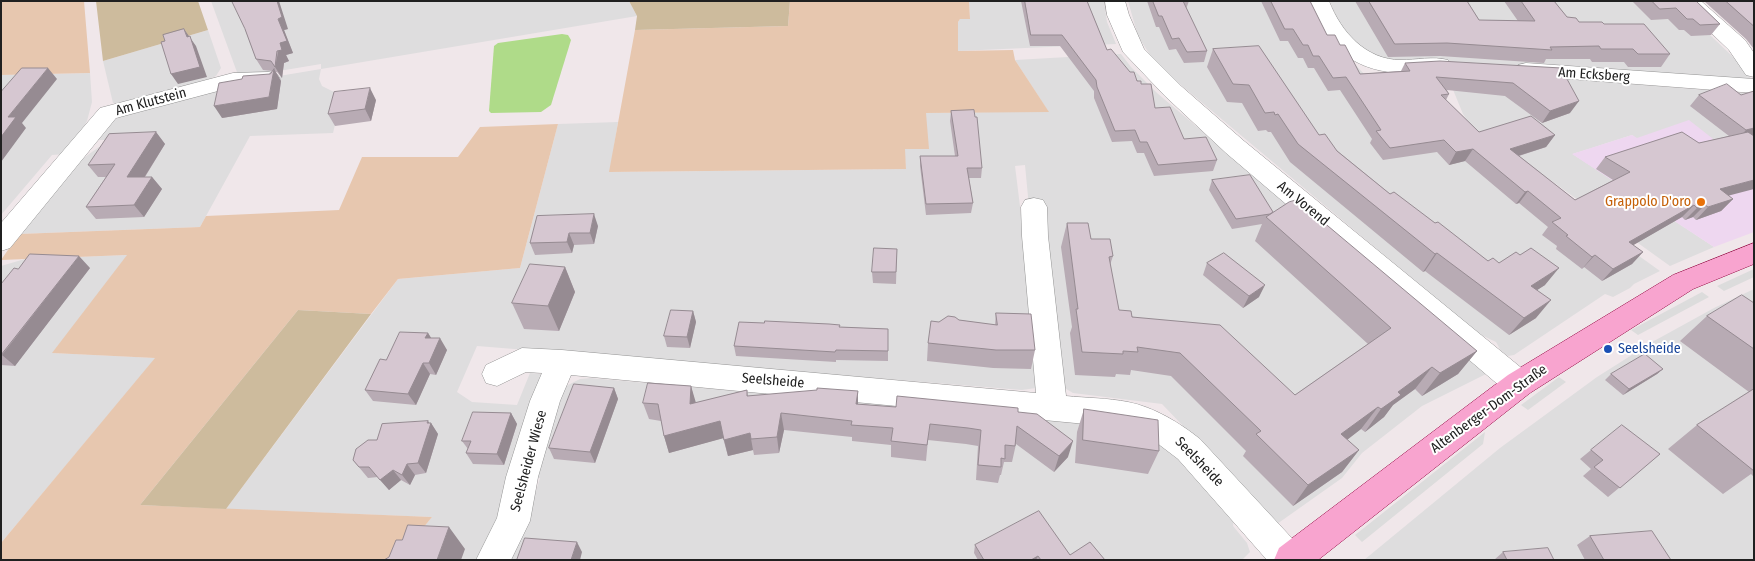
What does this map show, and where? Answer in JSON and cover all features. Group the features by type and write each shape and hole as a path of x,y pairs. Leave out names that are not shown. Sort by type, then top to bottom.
{"main road":[{"name":"Altenberger-Dom-Straße","path":"1290,560 1519,384 1683,282 1754,253"}],"street":[{"name":"Am Vorend","path":"1115,1 1118,15 1134,52 1174,91 1235,147 1519,384"},
{"path":"1319,1 1335,32 1360,56 1372,63 1386,66 1457,66"},
{"path":"1688,1 1737,45 1754,70"},
{"name":"Am Ecksberg","path":"1502,68 1754,86"},
{"name":"Am Klutstein","path":"1,241 108,113 233,80 269,80"},
{"path":"1034,207 1035,236 1052,407"},
{"name":"Seelsheide","path":"497,374 522,360 562,362 1130,415 1150,422 1172,435 1189,449 1290,560"},
{"name":"Seelsheider Wiese","path":"493,560 512,521 522,477 545,401 562,362"}],"shaded area":[{"path":"1,1 84,1 90,73 1,75"},
{"path":"96,1 198,1 208,30 103,61"},
{"path":"211,1 629,1 637,16 321,69 321,64 249,76 238,75"},
{"path":"629,1 790,1 788,26 635,30 637,16"},
{"path":"790,1 969,1 970,19 960,19 958,22 958,51 1013,50 1015,60 1049,112 926,113 929,149 905,149 906,169 609,172 635,30 788,26"},
{"path":"969,1 1104,1 1107,22 1116,44 958,51 958,22 960,19 970,18"},
{"path":"1128,1 1308,1 1324,32 1367,77 1443,90 1450,109 1575,210 1660,271 1613,297 1605,294 1514,355 1508,356 1501,351 1496,342 1477,333 1163,70 1150,55 1138,36"},
{"path":"1330,1 1674,1 1748,72 1750,78 1749,80 1435,61 1395,63 1371,57 1340,28"},
{"path":"208,30 221,68 216,76 118,104 113,103 103,61"},
{"path":"1121,54 1157,93 1488,373 1422,406 1362,453 1342,478 1277,524 1162,404 1073,393 1063,387 1029,207 1025,165 1015,166 1031,295 1036,388 1022,390 477,346 457,392 472,402 517,405 530,373 545,374 499,520 478,560 397,560 432,517 226,509 398,279 520,268 558,124 618,122 610,172 906,169 904,149 926,113 1048,111 1015,60"},
{"path":"321,69 319,79 322,86 334,92 340,104 333,133 250,136 200,227 19,234 82,159 109,140 97,140 113,121 119,117 213,87"},
{"path":"90,73 92,102 87,121 77,139 66,154 52,155 1,215 1,75"},
{"path":"1447,75 1594,78 1598,81 1754,94 1754,171 1636,138 1632,135 1573,154 1714,247 1670,266 1532,167 1489,143 1469,123 1463,114"},
{"path":"1689,120 1754,171 1754,232 1714,247 1572,154 1632,135 1637,138"},
{"path":"558,124 520,268 398,279 371,314 298,310 140,505 432,517 397,560 1,560 1,543 155,358 52,353 127,255 1,260 19,234 200,227 206,216 339,210 362,157 458,157 480,127"},
{"path":"128,255 53,353 156,358 1,543 1,266 25,259"},
{"path":"1754,269 1754,277 1724,291 1717,286"},
{"path":"1754,289 1754,560 1364,560 1500,448 1597,377 1654,341 1714,308"},
{"path":"1702,292 1709,297 1638,335 1631,330"},
{"path":"298,310 371,314 226,509 140,505"},
{"path":"1559,377 1566,382 1528,410 1521,405"},
{"path":"590,378 1065,420 1169,446 1234,518 1233,526 1247,543 1250,552 1242,560 508,560 526,522 540,478 531,477 554,401 566,386 580,379"},
{"path":"1485,432 1483,444 1362,542 1355,535"}],"green space":[{"path":"562,34 568,35 571,40 551,105 541,112 491,113 489,111 494,46 498,43"}],"building":[{"path":"232,1 277,1 282,17 278,19 287,41 280,43 282,50 277,51 275,67 271,61 256,59"},
{"path":"1025,1 1087,1 1107,50 1111,49 1130,72 1134,72 1137,81 1141,81 1141,84 1151,84 1155,108 1170,107 1184,139 1206,137 1217,160 1158,165 1147,142 1140,142 1135,130 1115,131 1097,87 1096,80 1062,35 1031,35"},
{"path":"1153,1 1183,1 1207,51 1187,52 1179,38 1172,39"},
{"path":"1271,1 1310,1 1327,35 1335,35 1340,45 1345,45 1360,74 1410,71 1405,63 1440,61 1561,68 1579,101 1550,111 1513,83 1436,77 1449,94 1441,95 1479,132 1531,116 1555,135 1510,149 1575,200 1630,172 1605,157 1682,132 1699,143 1748,132 1754,136 1754,180 1720,189 1733,199 1708,207 1705,205 1697,208 1694,205 1629,242 1643,252 1613,269 1595,255 1592,257 1566,236 1568,235 1552,222 1561,218 1528,191 1525,192 1473,149 1456,152 1444,140 1390,148 1376,131 1381,130 1346,77 1333,78 1319,56 1313,56 1308,45 1303,45 1293,29 1285,29"},
{"path":"1369,1 1467,1 1479,20 1535,21 1521,1 1554,1 1567,17 1576,18 1579,22 1644,24 1670,54 1638,54 1633,49 1601,49 1599,46 1550,47 1552,50 1447,43 1395,44"},
{"path":"1652,1 1696,1 1720,24 1700,25 1693,19 1687,19 1676,8 1660,9"},
{"path":"1726,1 1754,1 1754,26"},
{"path":"184,29 187,37 190,36 200,67 171,74 161,42 165,41 163,35"},
{"path":"1259,46 1319,135 1325,134 1337,151 1390,194 1394,192 1435,223 1438,222 1488,261 1493,258 1499,263 1516,252 1520,255 1531,248 1559,268 1531,286 1551,300 1524,318 1437,253 1435,254 1298,144 1278,114 1275,115 1274,112 1265,113 1249,85 1233,84 1213,49"},
{"path":"22,68 48,68 8,117 16,117 1,137 1,92"},
{"path":"274,69 269,97 214,106 219,83 242,79 243,76 270,74"},
{"path":"1727,84 1741,95 1754,91 1754,128 1746,130 1699,95"},
{"path":"370,88 365,109 328,114 334,92"},
{"path":"974,110 975,117 977,117 982,168 967,168 973,203 926,204 920,156 958,156 951,111"},
{"path":"156,132 127,177 152,177 134,205 86,207 115,164 88,165 109,134"},
{"path":"1250,175 1273,212 1236,219 1212,180"},
{"path":"1297,200 1477,351 1440,373 1432,367 1398,392 1401,395 1381,409 1378,407 1341,434 1359,450 1308,485 1256,434 1261,431 1180,353 1137,347 1138,352 1123,351 1123,354 1082,352 1067,223 1088,223 1091,239 1110,239 1113,256 1109,257 1119,310 1131,311 1132,317 1220,325 1295,395 1391,328 1266,217 1289,202"},
{"path":"594,214 590,233 569,233 567,242 530,243 537,216"},
{"path":"874,248 897,249 896,272 872,272"},
{"path":"1224,253 1265,285 1249,296 1207,263"},
{"path":"30,254 79,256 1,355 1,284 14,268 18,269"},
{"path":"530,264 565,267 548,306 512,303"},
{"path":"1742,295 1754,303 1754,349 1707,316"},
{"path":"671,310 693,311 687,337 664,336"},
{"path":"996,313 1031,314 1035,350 996,350 928,343 931,321 939,322 948,316 959,320 997,325"},
{"path":"765,321 888,329 888,351 836,350 835,352 734,346 739,322 764,323"},
{"path":"400,332 428,333 425,338 440,338 429,363 423,363 408,394 365,390 380,359 386,360"},
{"path":"1645,354 1663,369 1629,389 1611,374"},
{"path":"648,383 691,386 690,404 747,390 747,396 817,390 817,388 858,391 856,404 896,407 897,396 1018,408 1018,412 1037,414 1073,441 1059,456 1017,426 1015,446 1005,445 1005,459 1001,458 1001,467 978,465 981,430 930,424 927,445 891,441 893,428 851,425 852,421 781,413 777,437 751,439 750,433 724,440 720,421 664,436 658,404 643,403"},
{"path":"574,384 614,388 590,452 549,448"},
{"path":"1754,389 1754,471 1697,425"},
{"path":"1084,409 1158,420 1159,451 1083,440"},
{"path":"473,412 511,413 497,454 466,453 471,441 462,441"},
{"path":"428,421 427,423 431,423 418,463 407,464 402,475 393,470 380,480 369,467 359,467 353,460 356,449 368,440 377,440 382,424"},
{"path":"1622,425 1660,454 1620,488 1594,467 1603,460 1591,450"},
{"path":"1039,511 1070,555 1090,542 1105,560 1041,560 1038,556 1031,560 984,560 975,545"},
{"path":"408,525 449,527 437,560 384,560 389,557 396,540 402,540"},
{"path":"1652,531 1671,560 1604,560 1590,536"},
{"path":"525,538 577,542 571,560 517,560"},
{"path":"1548,548 1554,560 1507,560 1503,552"}],"place":[{"name":"Grappolo D'oro","path":"1701,202"},
{"name":"Seelsheide","path":"1608,349"}]}
